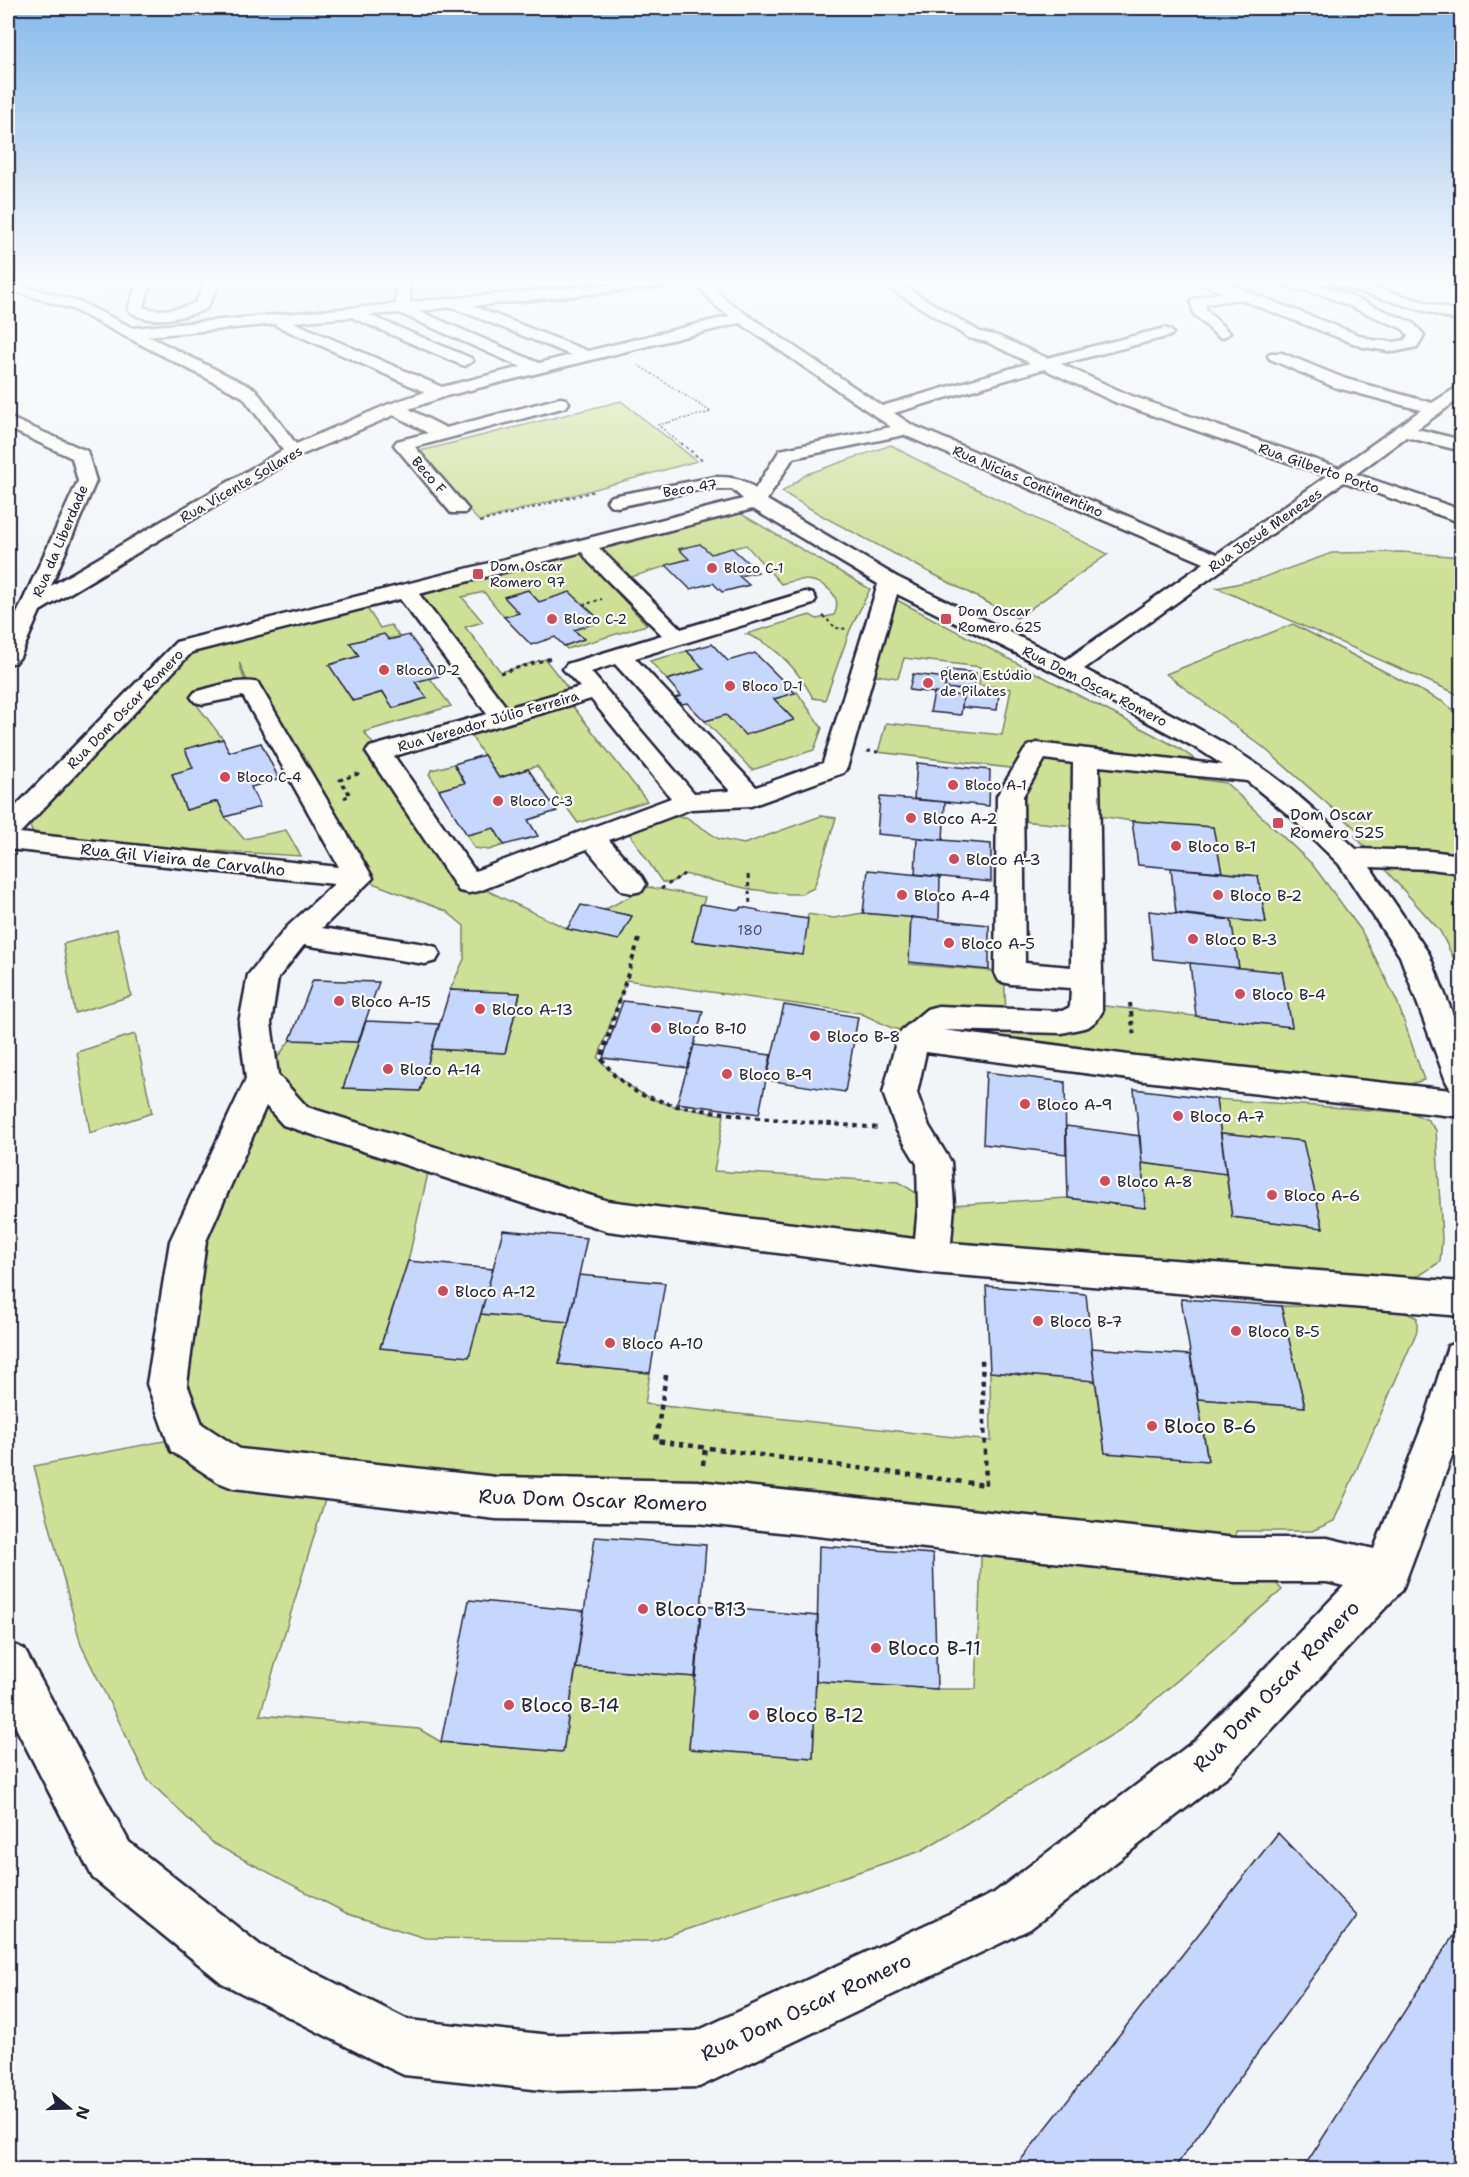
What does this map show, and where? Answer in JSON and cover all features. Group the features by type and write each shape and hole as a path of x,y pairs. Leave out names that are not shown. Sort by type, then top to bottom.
{"street":[{"path":"228,383 249,393 293,452"},
{"path":"419,383 440,392"},
{"name":"Rua Vicente Sollares","path":"32,606 293,452 395,408 440,392 477,383"},
{"name":"Rua Nicias Continentino","path":"836,383 906,429 1218,562"},
{"path":"879,412 979,383"},
{"name":"Rua Gilberto Porto","path":"1086,383 1124,399 1461,517"},
{"path":"1339,383 1432,408"},
{"name":"Rua Josué Menezes","path":"1068,670 1461,389"},
{"name":"Beco F","path":"458,509 403,445 560,403"},
{"path":"395,408 444,434"},
{"name":"Rua da Liberdade","path":"8,423 81,455 87,481 8,657"},
{"path":"756,502 786,453 906,429"},
{"path":"1402,430 1461,446"},
{"name":"Beco 47","path":"617,501 703,484 731,482 742,486 756,502"},
{"name":"Rua Dom Oscar Romero","path":"8,829 183,647 756,502 889,582 1068,670 1209,745 1254,774 1299,810 1349,858 1414,954 1461,1081"},
{"path":"586,544 596,558 676,637"},
{"name":"Rua Vereador Júlio Ferreira","path":"687,801 596,690 379,752 469,884 687,801 751,798 834,768 889,582"},
{"path":"405,591 502,717"},
{"path":"596,690 575,669 805,599"},
{"path":"619,655 751,798"},
{"path":"204,697 250,688 359,878 297,934 263,975 255,1023 262,1079 295,1116 608,1216 932,1257 1461,1299"},
{"path":"1087,979 1010,973 1010,796 1037,751 1194,770 1254,774"},
{"path":"932,1257 936,1206 934,1162 914,1131 900,1093 913,1038 938,1017 1062,1022 1077,1018 1086,1012 1086,757"},
{"path":"591,837 632,884"},
{"name":"Rua Gil Vieira de Carvalho","path":"8,840 359,878"},
{"path":"1349,858 1431,860 1461,864"},
{"path":"297,934 425,954"},
{"path":"913,1038 1160,1071 1461,1104"},
{"name":"Rua Dom Oscar Romero","path":"262,1079 188,1241 167,1384 186,1437 233,1468 496,1498 697,1502 1236,1560 1327,1560 1386,1574"},
{"name":"Rua Dom Oscar Romero","path":"8,1665 111,1860 241,1964 404,2047 550,2063 699,2059 1012,1911 1214,1756 1386,1574 1445,1419 1461,1359"}],"path":[{"path":"665,383 711,412 658,425 704,462 675,469 703,484"},
{"path":"458,509 473,524 596,490"},
{"path":"805,599 836,628 850,630"},
{"path":"318,807 350,795 340,780 358,774 351,761 379,752"},
{"path":"661,890 684,874"},
{"path":"748,875 750,905"},
{"path":"639,939 601,1058 615,1076 639,1094 676,1106 759,1118 914,1131"},
{"path":"1130,1003 1134,1044"},
{"path":"666,1375 656,1441 986,1485 981,1358"},
{"path":"701,1474 705,1448"}],"green space":[{"path":"621,401 697,461 479,521 412,453"},
{"path":"891,445 1108,554 1017,618 826,518 782,492 807,474"},
{"path":"736,511 870,589 850,630 825,700 813,698 785,660 767,645 746,634 810,615 817,619 834,615 836,602 834,596 819,583 803,580 781,584 746,545 711,554 700,544 679,549 689,559 619,581 592,547"},
{"path":"578,551 647,625 567,649 564,646 584,639 574,630 570,593 539,602 528,590 505,597 519,613 504,617 484,592 462,597 483,622 465,627 501,672 545,659 574,696 502,717 418,591"},
{"path":"1402,552 1461,557 1461,698 1453,692 1217,588 1259,579 1332,553"},
{"path":"895,599 1177,747 1203,765 1194,770 1199,779 1226,783 1312,864 1361,930 1397,1001 1424,1080 1410,1084 1380,1082 913,1033 892,1028 860,1013 626,980 598,1058 627,1084 655,1100 669,1105 724,1115 714,1171 899,1182 936,1206 1068,1198 1145,1208 1142,1163 1226,1174 1232,1217 1323,1228 1302,1141 1221,1133 1216,1099 1412,1113 1428,1120 1436,1130 1442,1239 1440,1262 1420,1275 1363,1290 608,1216 431,1160 408,1261 380,1347 468,1356 481,1314 569,1322 559,1364 650,1373 645,1404 991,1441 990,1372 1095,1381 1105,1452 1208,1461 1198,1399 1305,1407 1281,1306 1352,1306 1389,1310 1417,1318 1417,1331 1334,1521 1312,1531 1236,1531 1236,1560 1274,1581 1282,1590 1120,1730 921,1851 652,1941 425,1938 348,1914 214,1844 148,1780 81,1645 34,1466 185,1437 188,1241 262,1079 290,1040 358,1042 344,1088 420,1091 432,1049 505,1053 520,994 450,990 464,959 464,926 446,911 359,878 250,688 239,662 245,682 190,696 223,739 185,749 193,768 172,775 186,810 218,801 225,817 244,839 286,830 301,856 132,846 46,836 32,831 29,824 192,652 365,605 380,628 391,625 400,637 351,643 359,656 330,665 353,701 383,692 394,708 426,698 415,682 429,677 451,706 364,732 465,888 488,891 568,929 619,940 632,916 604,910 648,887 705,897 692,941 802,955 808,914 834,918 863,913 911,917 909,964 1004,972 1006,1014 1062,1022 1087,1004 1292,1027 1282,972 1239,968 1231,920 1266,923 1258,876 1222,872 1132,821 1087,814 1086,827 1010,820 1026,770 878,752 886,723 1002,735 1011,689 979,685 981,667 904,658 898,678 868,674","holes":["331,1480 982,1532 976,1689 937,1689 816,1681 813,1758 689,1748 696,1677 576,1668 563,1752 441,1742 419,1729 260,1715"]},
{"path":"1293,624 1443,702 1461,716 1461,973 1440,931 1355,836 1364,836 1264,748 1166,674"},
{"path":"687,651 704,669 667,680 650,661"},
{"path":"797,692 822,728 814,750 752,770 705,721 726,715 745,735 794,720 774,699"},
{"path":"571,704 647,801 578,823 537,766 499,778 469,733"},
{"path":"454,764 465,783 439,790 429,774 432,770"},
{"path":"821,816 836,818 814,888 801,894 749,889 684,874 670,883 662,882 627,830 650,817 686,817 719,839 744,844"},
{"path":"494,828 504,845 489,850 474,848 467,835"},
{"path":"117,929 131,996 75,1013 63,944"},
{"path":"135,1034 152,1113 90,1133 77,1052"}],"building":[{"name":"Bloco C-1","path":"700,544 711,554 732,548 758,572 739,576 749,585 722,592 713,583 690,589 666,565 689,559 679,549"},
{"name":"Bloco C-2","path":"528,590 539,602 570,592 601,621 574,630 584,639 564,646 555,637 531,645 504,617 519,613 504,597"},
{"name":"Bloco D-2","path":"384,634 389,640 409,635 439,676 415,682 427,698 393,708 383,692 353,701 329,665 359,656 350,643"},
{"name":"Bloco D-1","path":"712,644 728,661 755,653 795,693 774,699 794,720 745,735 726,715 705,721 687,703 682,704 675,698 681,696 667,680 704,669 687,651"},
{"path":"948,670 976,673 974,691 945,688"},
{"name":"Plena Estúdio de Pilates","path":"913,674 946,678 944,694 909,690"},
{"path":"964,690 999,694 997,710 962,707"},
{"path":"934,693 963,696 961,715 930,712"},
{"name":"Bloco C-4","path":"223,739 229,752 261,743 279,779 251,787 260,807 225,817 218,801 186,810 172,774 193,768 185,749"},
{"name":"Bloco C-3","path":"484,755 499,778 528,769 557,811 528,820 538,836 504,845 494,828 467,835 439,790 465,783 454,764"},
{"name":"Bloco A-1","path":"917,763 990,770 989,806 914,799"},
{"name":"Bloco A-2","path":"880,797 945,802 943,840 877,834"},
{"name":"Bloco B-1","path":"1132,821 1213,827 1222,872 1138,865"},
{"name":"Bloco A-3","path":"917,838 991,844 991,882 915,874"},
{"name":"Bloco B-2","path":"1171,868 1258,876 1266,923 1176,913"},
{"name":"Bloco A-4","path":"868,870 940,877 939,920 863,913"},
{"path":"701,904 739,910 742,907 758,910 758,912 808,919 803,955 692,941"},
{"path":"581,905 632,916 619,940 567,929"},
{"name":"Bloco B-3","path":"1149,911 1231,920 1239,968 1153,959"},
{"name":"Bloco A-5","path":"911,917 989,925 989,970 909,962"},
{"name":"Bloco B-4","path":"1190,963 1282,972 1292,1027 1196,1016"},
{"name":"Bloco A-15","path":"313,980 379,982 358,1042 290,1040"},
{"name":"Bloco A-13","path":"450,990 520,993 505,1053 432,1049"},
{"name":"Bloco B-10","path":"623,1001 703,1011 688,1068 603,1058"},
{"name":"Bloco B-8","path":"784,1005 858,1017 845,1092 766,1080"},
{"name":"Bloco A-14","path":"366,1021 439,1024 420,1091 343,1088"},
{"name":"Bloco B-9","path":"694,1045 771,1055 759,1114 677,1103"},
{"name":"Bloco A-9","path":"986,1072 1065,1082 1066,1154 983,1144"},
{"name":"Bloco A-7","path":"1134,1089 1216,1099 1226,1174 1142,1163"},
{"name":"Bloco A-8","path":"1066,1126 1140,1136 1145,1208 1068,1198"},
{"name":"Bloco A-6","path":"1221,1133 1303,1141 1323,1228 1232,1217"},
{"path":"503,1230 587,1238 569,1322 481,1314"},
{"name":"Bloco A-12","path":"408,1261 493,1269 469,1357 380,1348"},
{"name":"Bloco A-10","path":"579,1275 665,1283 650,1373 559,1364"},
{"name":"Bloco B-7","path":"986,1286 1086,1294 1095,1381 990,1372"},
{"name":"Bloco B-5","path":"1181,1299 1281,1306 1305,1407 1198,1399"},
{"name":"Bloco B-6","path":"1091,1348 1190,1355 1208,1461 1105,1453"},
{"name":"Bloco B13","path":"595,1537 706,1545 696,1677 576,1668"},
{"name":"Bloco B-11","path":"819,1546 933,1554 937,1689 816,1681"},
{"name":"Bloco B-14","path":"469,1600 584,1611 563,1752 441,1742"},
{"name":"Bloco B-12","path":"701,1606 818,1616 813,1758 689,1749"},
{"path":"1278,1833 1357,1916 1173,2170 1013,2170"},
{"path":"1462,1922 1462,2170 1302,2170"}],"place":[{"name":"Bloco C-1","path":"712,568"},
{"name":"Dom Oscar Romero 97","path":"478,574"},
{"name":"Bloco C-2","path":"552,619"},
{"name":"Dom Oscar Romero 625","path":"946,619"},
{"name":"Bloco D-2","path":"384,670"},
{"name":"Plena Estúdio de Pilates","path":"928,683"},
{"name":"Bloco D-1","path":"730,686"},
{"name":"Bloco C-4","path":"225,777"},
{"name":"Bloco A-1","path":"953,785"},
{"name":"Bloco C-3","path":"498,801"},
{"name":"Bloco A-2","path":"911,818"},
{"name":"Dom Oscar Romero 525","path":"1278,823"},
{"name":"Bloco B-1","path":"1176,846"},
{"name":"Bloco A-3","path":"954,859"},
{"name":"Bloco A-4","path":"902,895"},
{"name":"Bloco B-2","path":"1218,895"},
{"name":"Bloco B-3","path":"1193,939"},
{"name":"Bloco A-5","path":"949,943"},
{"name":"Bloco B-4","path":"1240,994"},
{"name":"Bloco A-15","path":"339,1001"},
{"name":"Bloco A-13","path":"480,1009"},
{"name":"Bloco B-10","path":"656,1028"},
{"name":"Bloco B-8","path":"815,1036"},
{"name":"Bloco A-14","path":"388,1069"},
{"name":"Bloco B-9","path":"727,1074"},
{"name":"Bloco A-9","path":"1025,1104"},
{"name":"Bloco A-7","path":"1178,1116"},
{"name":"Bloco A-8","path":"1105,1181"},
{"name":"Bloco A-6","path":"1272,1195"},
{"name":"Bloco A-12","path":"443,1291"},
{"name":"Bloco B-7","path":"1038,1321"},
{"name":"Bloco B-5","path":"1236,1331"},
{"name":"Bloco A-10","path":"610,1343"},
{"name":"Bloco B-6","path":"1152,1426"},
{"name":"Bloco B13","path":"643,1609"},
{"name":"Bloco B-11","path":"876,1648"},
{"name":"Bloco B-14","path":"509,1705"},
{"name":"Bloco B-12","path":"754,1715"}]}
